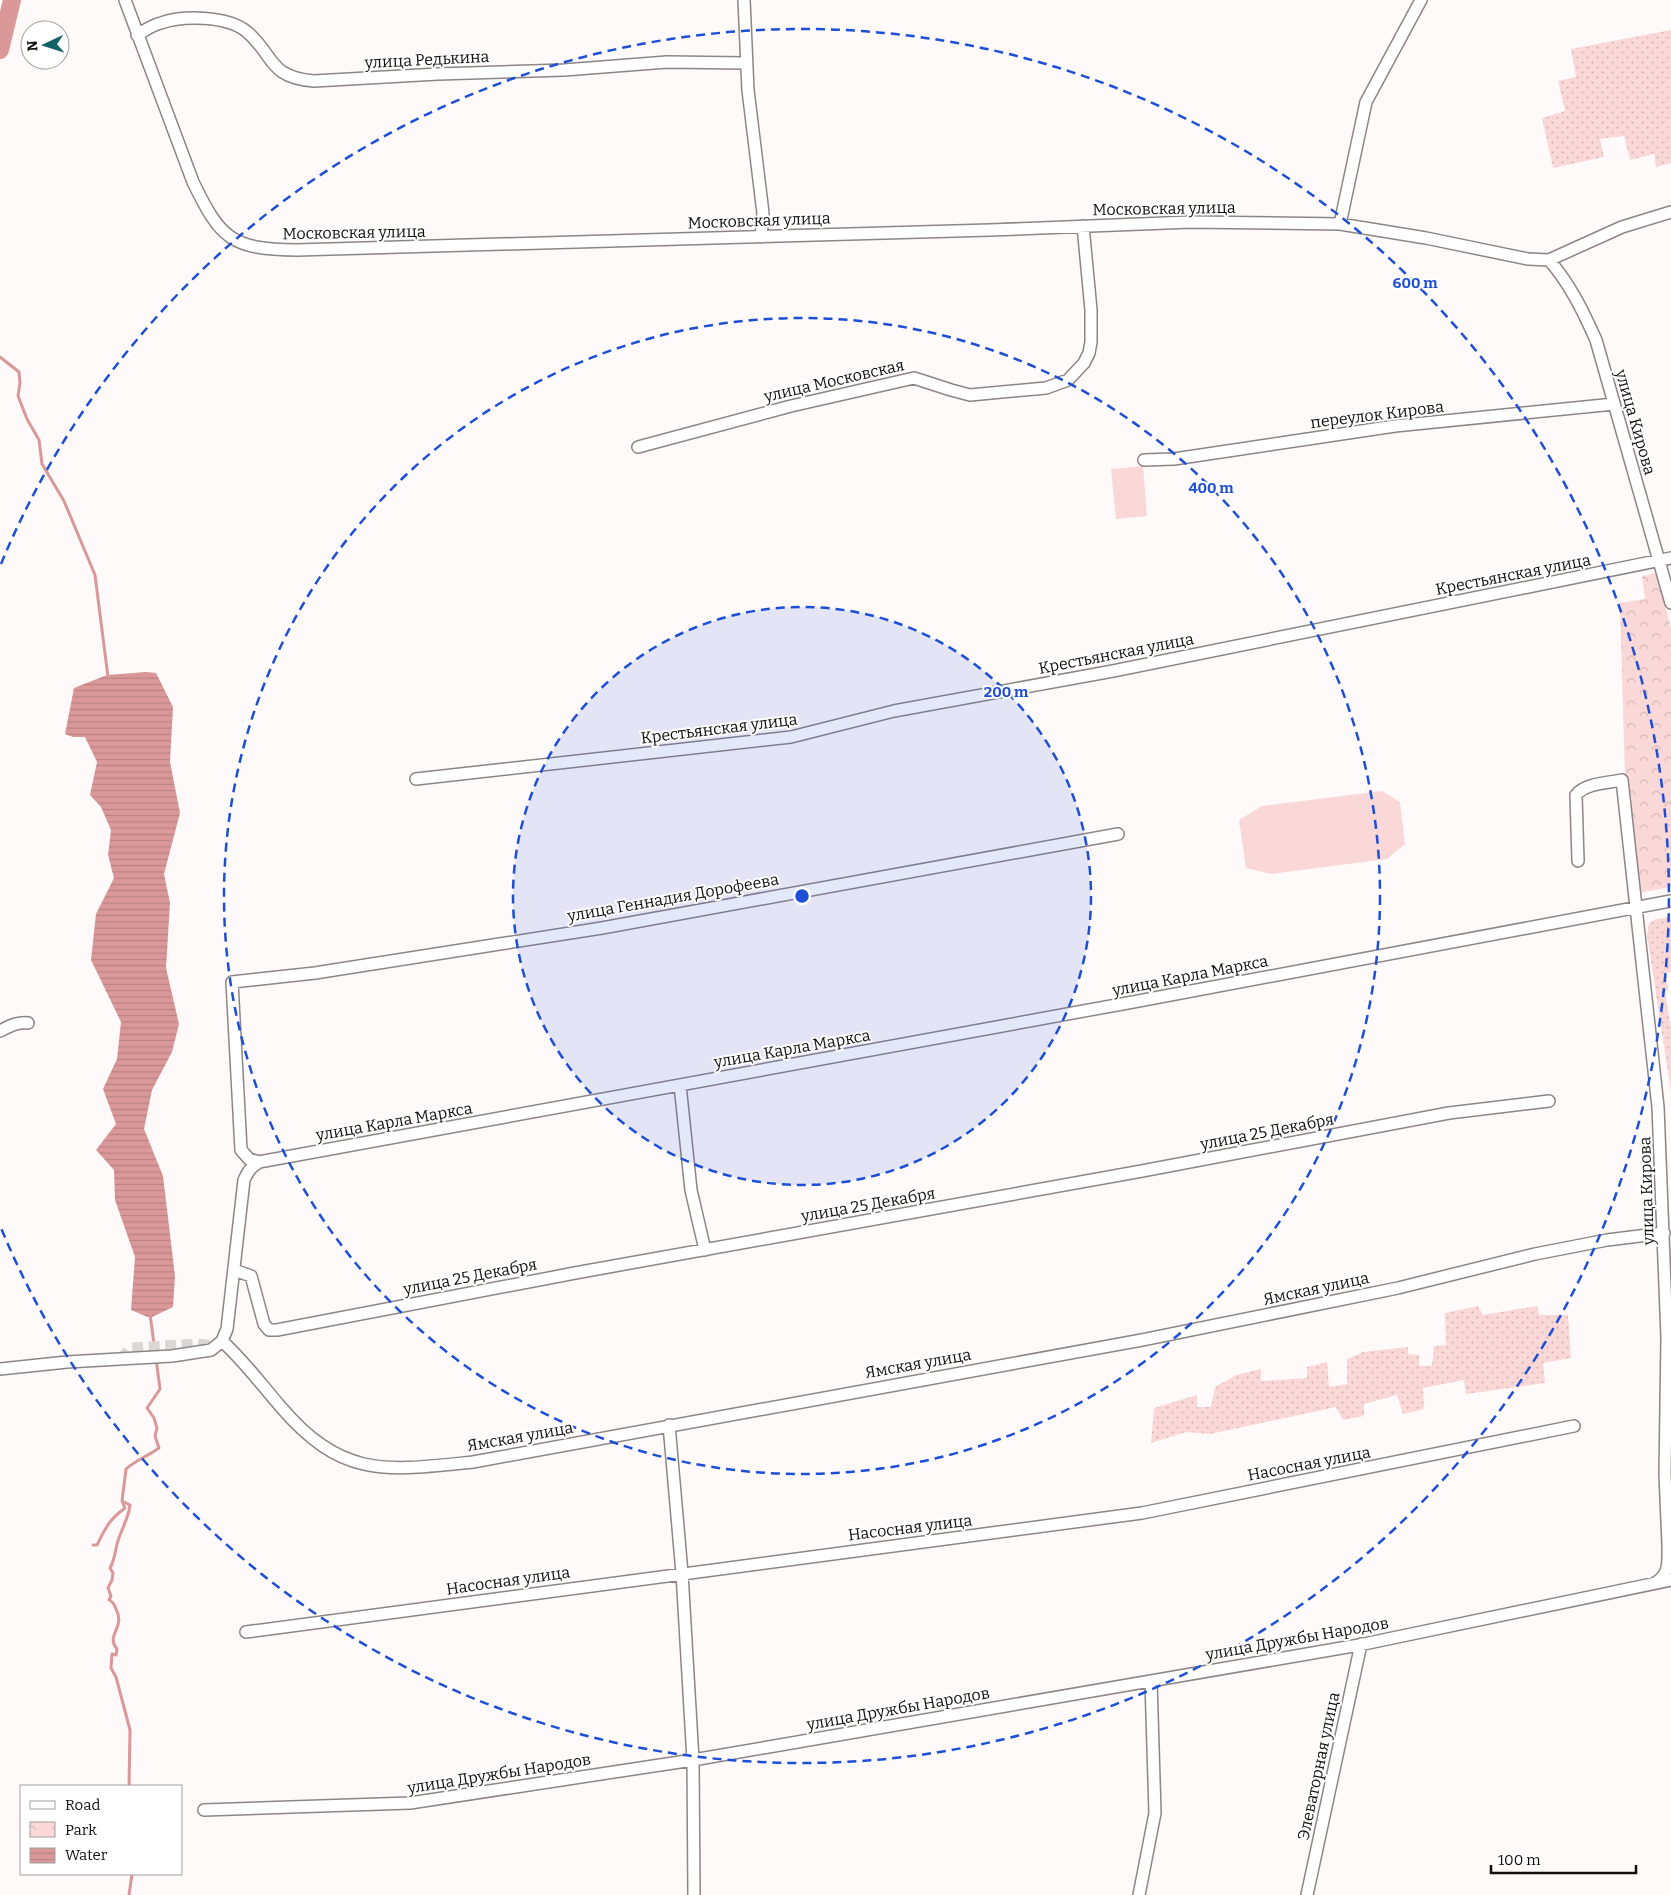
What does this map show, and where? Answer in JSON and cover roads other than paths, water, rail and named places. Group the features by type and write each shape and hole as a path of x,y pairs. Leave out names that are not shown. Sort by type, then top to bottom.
{"street":[{"name":"Московская улица","path":"125,0 193,182 206,210 224,233 248,246 271,250 297,250 1190,222 1340,224 1426,238 1528,259 1549,260"},
{"path":"744,0 746,63 752,131 763,213 761,236"},
{"path":"1340,224 1366,102 1421,0"},
{"name":"улица Редькина","path":"137,35 161,23 178,19 193,18 224,22 244,30 284,73 298,79 314,81 438,74 564,70 667,62 746,63"},
{"path":"1549,260 1622,226 1671,212"},
{"name":"улица Московская","path":"638,447 791,406 914,378 970,395 1046,388 1068,380 1084,363 1089,353 1091,342 1091,310 1083,226"},
{"name":"улица Кирова","path":"1549,260 1570,287 1596,340 1614,404 1665,560 1671,603"},
{"name":"переулок Кирова","path":"1144,460 1174,459 1395,426 1614,404"},
{"name":"Крестьянская улица","path":"416,779 791,738 894,711 1113,671 1665,560"},
{"name":"улица Кирова","path":"1578,861 1576,795 1580,790 1591,786 1622,780 1657,1092 1669,1325 1665,1474 1670,1549 1666,1573 1654,1583"},
{"name":"улица Геннадия Дорофеева","path":"260,1162 249,1159 240,1150 232,982 315,973 602,928 1118,834"},
{"name":"улица Карла Маркса","path":"260,1162 1671,901"},
{"path":"0,1032 10,1025 28,1022"},
{"path":"680,1084 691,1190 705,1250"},
{"name":"улица 25 Декабря","path":"234,1270 252,1276 264,1324 269,1330 272,1330 1449,1113 1549,1101"},
{"path":"0,1369 106,1360 109,1366 208,1356 211,1350 222,1341 227,1329 230,1316 244,1180 247,1172 260,1162"},
{"name":"Ямская улица","path":"222,1341 246,1363 301,1429 332,1453 352,1462 372,1466 423,1467 473,1462 1142,1340 1398,1288 1535,1254 1607,1240 1664,1232"},
{"path":"669,1425 682,1573 693,1760 694,1895"},
{"name":"Насосная улица","path":"246,1632 1142,1513 1574,1426"},
{"name":"улица Дружбы Народов","path":"204,1810 410,1804 693,1760 1361,1644 1671,1580"},
{"name":"Элеваторная улица","path":"1307,1895 1361,1644"},
{"path":"1139,1895 1155,1813 1151,1681"}],"water":[{"path":"156,673 173,707 170,762 180,813 164,874 170,903 166,968 179,1024 172,1052 152,1090 144,1129 163,1176 175,1276 173,1307 150,1318 131,1310 135,1257 115,1200 114,1170 96,1150 116,1124 103,1089 117,1059 121,1022 91,960 96,914 114,878 108,855 111,830 101,807 90,795 97,762 85,737 73,737 65,734 74,688 107,675"}],"waterway":[{"path":"0,50 12,0"},
{"path":"0,357 19,372 18,396 27,419 39,440 42,464 64,501 95,575 108,677"},
{"path":"129,1785 130,1730 116,1677 111,1668 112,1654 116,1655 117,1649 113,1640 119,1621 114,1604 109,1600 111,1596 108,1588 113,1573 110,1568 130,1505 122,1501 126,1469 159,1448 155,1436 157,1428 154,1418 147,1408 160,1389 150,1314"},
{"path":"93,1545 97,1545 108,1524 125,1508 122,1501"},
{"path":"129,1895 132,1875"}],"tunnel":[{"path":"120,1359 132,1348 197,1344 216,1346"}]}
